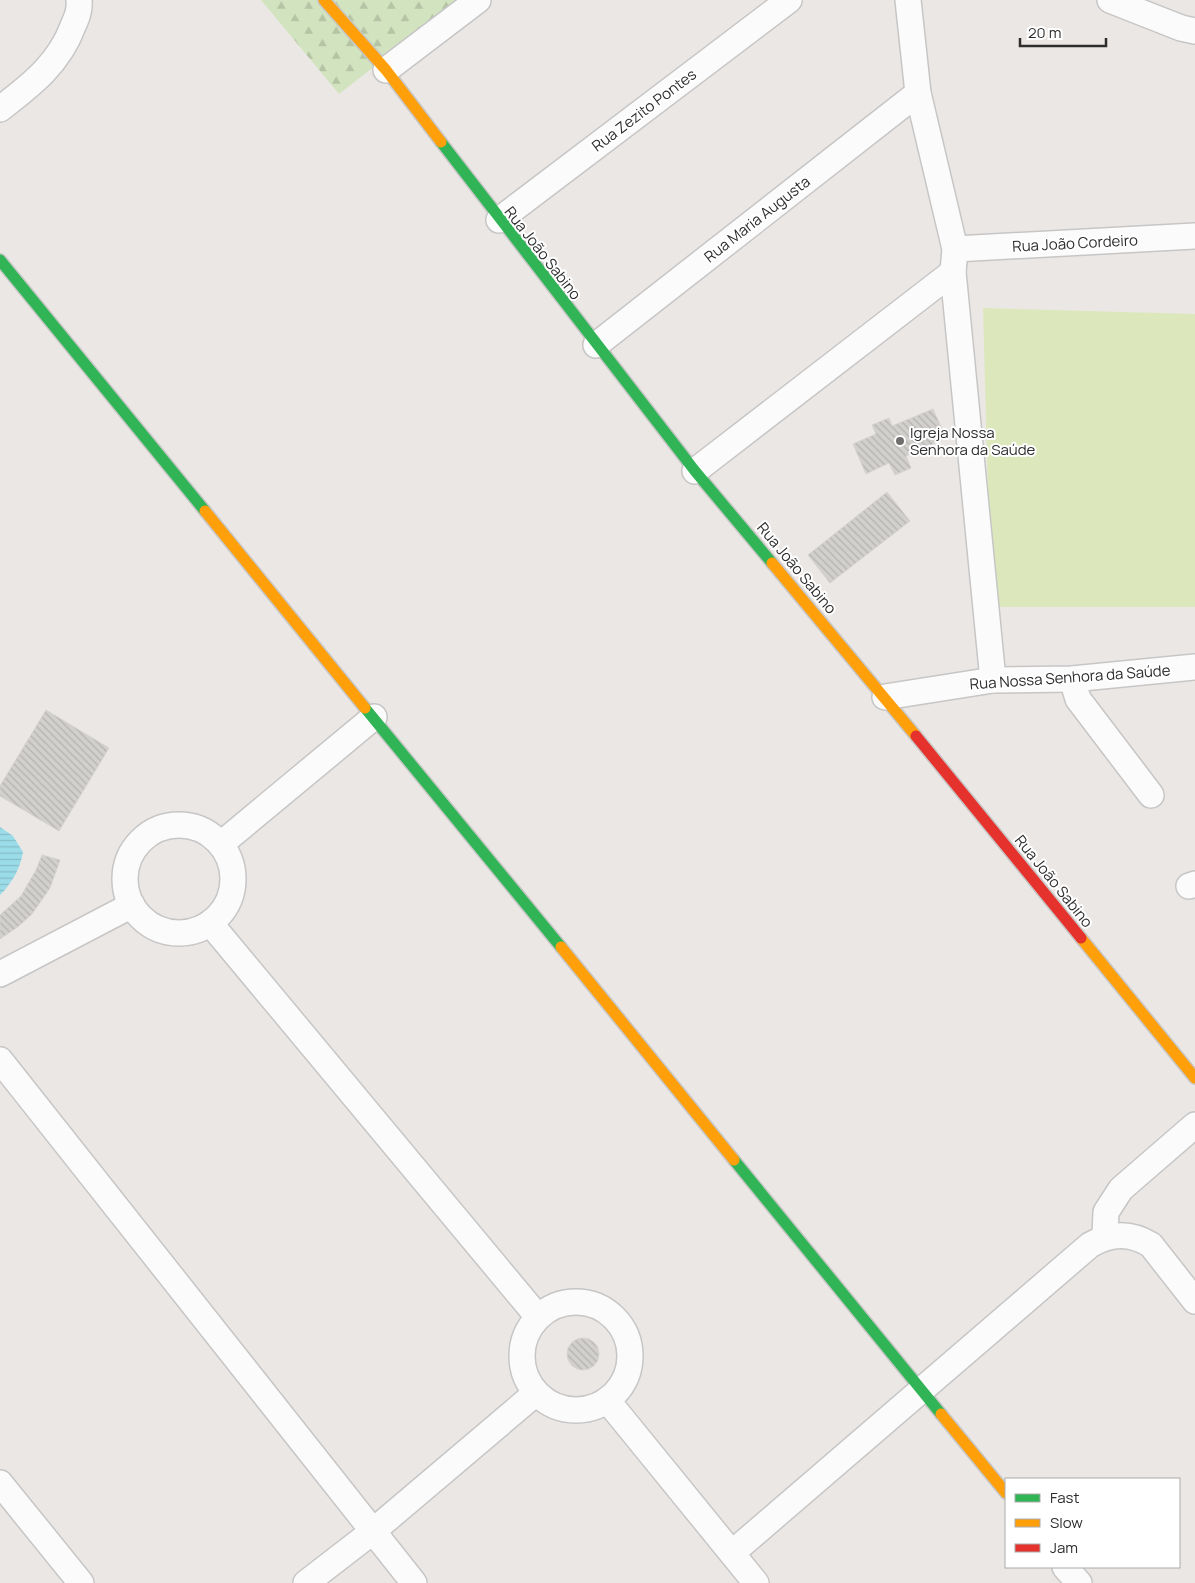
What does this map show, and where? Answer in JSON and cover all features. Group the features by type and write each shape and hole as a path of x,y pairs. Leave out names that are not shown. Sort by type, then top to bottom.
{"street":[{"path":"0,109 41,76 57,59 80,9 79,0"},
{"name":"Rua João Sabino","path":"324,0 386,70 499,220 695,471 885,697 1195,1078"},
{"path":"386,70 478,0"},
{"name":"Rua Zezito Pontes","path":"499,220 789,0"},
{"path":"908,0 918,93 954,261 993,680"},
{"path":"1110,0 1181,28 1195,31"},
{"name":"Rua Maria Augusta","path":"596,345 918,93"},
{"name":"Rua João Cordeiro","path":"954,261 1195,236"},
{"path":"0,260 1005,1492"},
{"path":"695,471 954,261"},
{"name":"Rua Nossa Senhora da Saúde","path":"885,697 993,680 1072,679 1195,667"},
{"path":"1072,679 1078,699 1151,794"},
{"path":"220,844 374,717"},
{"path":"182,825 210,834 220,844 228,857 232,871 233,886 229,900 221,913 210,923 187,932 161,930 140,916 132,905 125,878 127,864 132,851 141,840 153,831 182,825"},
{"path":"0,974 132,905"},
{"path":"210,923 538,1317"},
{"path":"0,1060 414,1583"},
{"path":"1106,1236 1106,1212 1121,1189 1195,1125"},
{"path":"732,1553 1090,1245 1106,1236 1127,1236 1141,1239 1151,1245 1195,1301"},
{"path":"579,1302 593,1304 606,1311 617,1321 625,1334 629,1348 629,1363 625,1377 618,1390 607,1400 596,1406 571,1410 547,1401 536,1393 528,1382 522,1355 527,1334 538,1317 550,1308 564,1303 579,1302"},
{"path":"306,1583 372,1532 536,1393"},
{"path":"607,1400 756,1583"},
{"path":"0,1483 81,1583"},
{"path":"1066,1568 1078,1583"}],"green space":[{"path":"261,0 460,0 339,94"},
{"path":"983,308 1195,314 1195,607 991,607"}],"water":[{"path":"0,827 13,836 23,852 15,875 0,895"}],"building":[{"name":"Igreja Nossa Senhora da Saúde","path":"933,409 946,438 906,456 911,468 895,475 889,463 866,474 853,444 876,434 872,425 889,418 892,426"},
{"path":"887,492 910,521 830,583 808,555"},
{"path":"46,710 109,748 59,831 0,796 0,786"},
{"path":"42,855 60,860 50,888 32,914 0,939 0,915 21,896"},
{"path":"583,1338 594,1343 599,1354 594,1365 583,1370 572,1365 567,1354 572,1343"}],"traffic: fast":[{"path":"441,142 695,471 772,563"},
{"path":"0,260 205,511"},
{"path":"365,708 561,947"},
{"path":"734,1160 941,1414"}],"traffic: slow":[{"path":"324,0 386,70 441,142"},
{"path":"205,511 365,708"},
{"path":"772,563 916,736"},
{"path":"1081,938 1195,1078"},
{"path":"561,947 734,1160"},
{"path":"941,1414 1005,1492"}],"traffic: jam":[{"path":"916,736 1081,938"}],"place":[{"name":"Igreja Nossa Senhora da Saúde","path":"900,441"}]}
